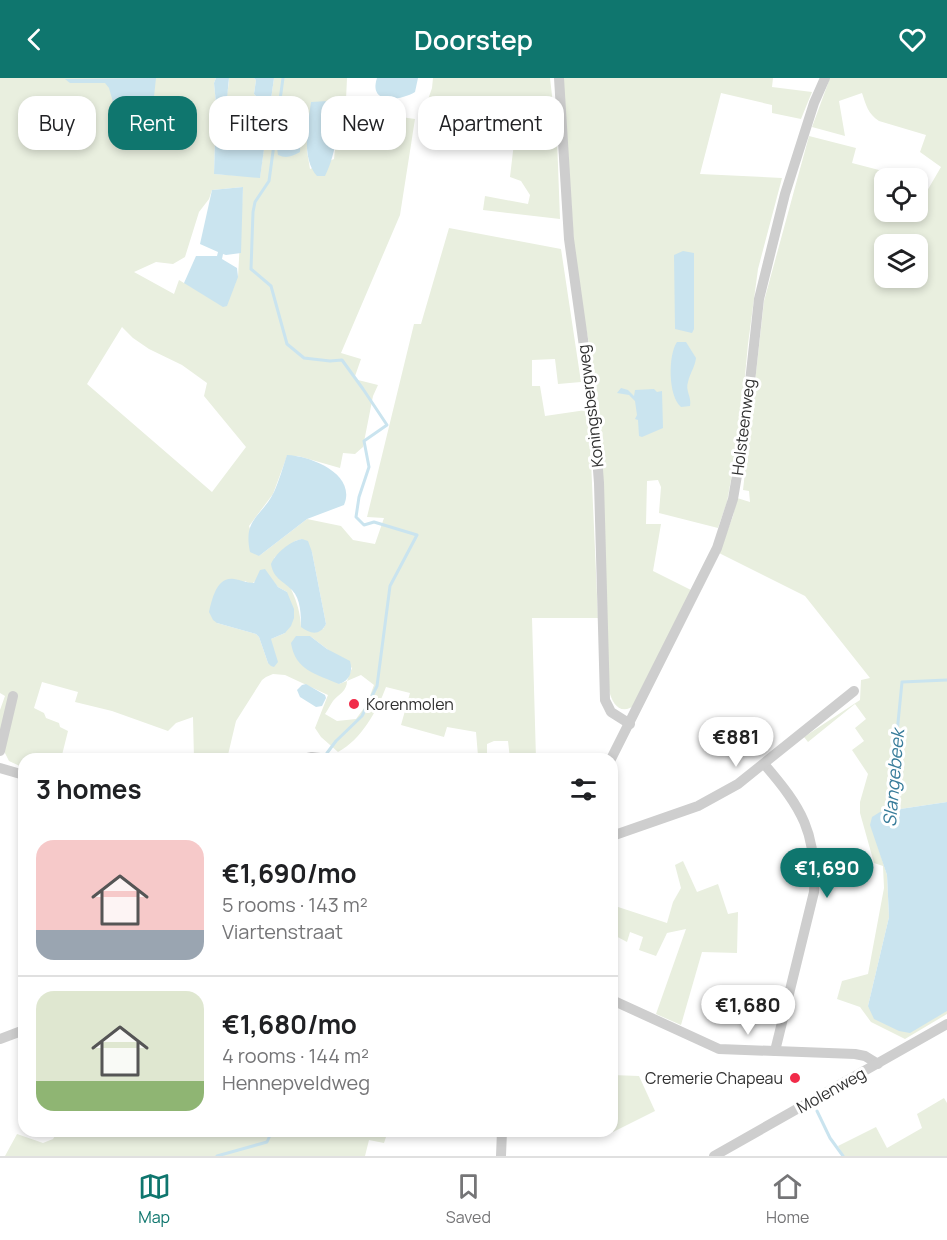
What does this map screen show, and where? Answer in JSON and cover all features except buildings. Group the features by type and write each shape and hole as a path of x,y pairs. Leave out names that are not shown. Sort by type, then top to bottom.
{"street":[{"name":"Koningsbergweg","path":"559,78 569,239 594,418 599,483 605,700 611,712 630,724"},
{"name":"Holsteenweg","path":"614,753 717,548 733,499 745,428 759,299 785,194 814,103 825,78"},
{"path":"618,834 698,806 738,783 854,692"},
{"path":"0,751 13,696"},
{"path":"764,764 799,810 811,838 815,870 814,892 775,1051"},
{"path":"0,768 18,772"},
{"path":"618,1003 719,1049 855,1054 865,1056 878,1064"},
{"name":"Molenweg","path":"714,1156 947,1024"},
{"path":"0,1039 18,1032"},
{"path":"501,1156 502,1137"}],"green space":[{"path":"0,78 216,78 215,96 209,96 209,150 215,150 214,174 260,177 264,150 307,150 310,169 334,159 335,150 406,150 406,118 415,119 400,215 341,353 361,359 354,379 378,385 373,396 363,447 355,454 343,453 340,468 298,456 287,456 273,494 249,526 259,556 307,519 341,526 353,540 375,544 384,518 367,517 414,324 421,324 449,228 561,249 581,382 558,384 555,359 532,360 532,386 540,386 545,416 586,410 590,438 598,618 532,618 536,753 509,753 508,741 494,741 487,744 487,753 478,753 476,732 447,727 444,737 401,725 410,693 386,687 367,724 354,740 338,752 321,737 315,728 328,695 285,675 273,674 262,680 236,721 228,753 194,753 193,717 176,723 168,731 112,711 75,702 78,692 42,682 34,708 68,731 62,753 18,753 18,765 9,761 4,751 0,749 0,710 5,696 0,693","holes":["243,187 238,277 184,283 179,280 174,294 134,272 156,262 173,264 185,257 199,212 209,199 212,190","122,327 149,349 182,365 207,383 204,396 246,447 212,492 87,384","302,539 312,552 326,624 323,629 301,627 295,599 274,558 295,541","272,580 287,592 285,633 271,639 268,663 256,634 217,623 245,581 251,584 256,581","310,636 352,668 347,681 339,684","361,675 374,685 367,704 356,719 337,721 325,714 344,690 347,681"]},
{"path":"229,78 254,78 256,80 254,94 256,96 226,96"},
{"path":"274,78 347,78 346,96 321,96 321,112 309,118 309,96 271,96"},
{"path":"433,78 550,78 552,96 429,96"},
{"path":"563,78 773,78 772,87 812,92 801,119 772,113 772,105 721,93 700,174 782,178 758,269 740,429 727,502 718,528 659,513 661,487 658,480 647,481 646,524 661,524 653,571 691,590 636,704 626,709 615,704 609,690 602,449 592,359 581,302 574,246"},
{"path":"830,78 947,78 947,802 880,812 873,831 887,875 889,917 868,1006 947,1010 947,1014 905,1039 871,1022 860,1007 837,999 842,981 868,974 884,888 883,866 874,863 860,813 860,802 868,774 852,750 864,741 855,728 866,719 855,704 808,742 804,737 860,700 861,680 870,678 805,596 719,553 737,498 750,502 749,491 743,490 764,301 809,136 856,148 852,163 874,169 874,222 928,222 928,189 941,167 920,152 926,135 879,121 870,112 862,93 839,101 845,136 812,127"},
{"path":"513,150 557,150 560,219 483,210 485,196 528,204 530,195 521,181 510,177"},
{"path":"683,861 697,892 718,884 728,914 738,912 737,953 702,952 681,1025 656,1014 686,929 667,933 656,956 639,950 643,937 630,932 627,942 618,937 618,907 667,923 673,902 681,888 675,865"},
{"path":"618,1075 639,1076 655,1111 618,1130"},
{"path":"944,1098 947,1103 947,1156 844,1156 838,1146 876,1127 887,1148 922,1128 917,1114"},
{"path":"17,1134 18,1137 43,1143 54,1137 386,1137 384,1143 369,1140 365,1156 5,1156"}],"water":[{"path":"156,78 154,96 111,96 105,83 70,83 65,79"},
{"path":"216,78 229,78 227,96 215,96"},
{"path":"254,78 274,78 271,96 254,94 256,80"},
{"path":"377,78 418,78 415,92 405,96 380,96 375,87"},
{"path":"321,101 321,150 334,150 325,176 317,176 312,169 307,151 309,150 311,102"},
{"path":"215,150 264,150 260,178 214,174"},
{"path":"277,150 300,150 292,156 278,155"},
{"path":"243,187 241,253 223,254 222,259 237,268 238,277 227,306 223,307 184,283 196,256 217,256 218,252 200,244 212,190"},
{"path":"683,251 694,253 694,329 692,333 675,329 674,255"},
{"path":"677,342 686,342 696,358 687,385 690,406 681,407 677,402 672,385 672,356"},
{"path":"621,388 628,390 634,396 635,390 662,391 663,428 642,437 639,436 638,420 635,419 637,415 635,401 629,395 617,393"},
{"path":"287,455 319,463 338,476 344,484 346,494 344,505 307,519 259,556 250,552 249,532 254,519 274,492"},
{"path":"302,539 308,541 312,552 326,624 321,631 315,633 301,627 297,598 292,590 276,576 271,564 284,548"},
{"path":"265,569 278,587 287,592 294,609 291,626 285,633 271,639 278,662 274,667 268,663 256,634 217,623 209,612 216,590 223,581 234,579 254,583 260,570"},
{"path":"296,636 310,636 327,649 350,661 351,672 348,678 339,684 308,670 293,652 291,643"},
{"path":"306,684 325,695 322,706 316,707 300,697 297,690"},
{"path":"947,802 947,1011 910,1033 899,1031 874,1019 868,1006 889,917 887,875 870,825 872,817 880,812"}],"waterway":[{"path":"283,78 269,181 255,202 253,212 251,269 271,286 287,344 304,358 342,360 387,425 364,441 369,467 359,497 356,517 364,525 374,522 417,535 390,586 377,686 362,716 327,753"},
{"name":"Slangebeek","path":"889,814 902,682 947,680"},
{"path":"817,1111 830,1138 843,1156"},
{"path":"217,1156 267,1142 269,1137"}],"place":[{"name":"Korenmolen","path":"354,704"},
{"name":"Cremerie Chapeau","path":"795,1078"}]}
